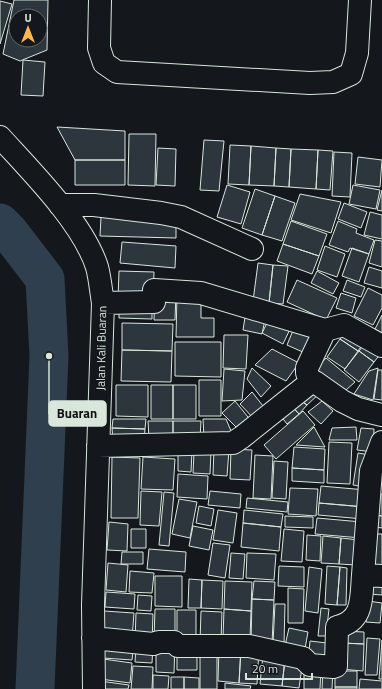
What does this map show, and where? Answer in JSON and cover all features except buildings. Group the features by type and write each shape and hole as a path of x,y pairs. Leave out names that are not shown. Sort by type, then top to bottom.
{"street":[{"path":"100,0 99,48 104,63 117,72 310,83 333,82 351,74 357,53 360,0"},
{"name":"Jalan Kali Buaran","path":"0,137 60,205 82,236 96,266 103,303 93,638 94,689"},
{"path":"60,205 94,205 161,213 181,217 252,249"},
{"path":"103,303 154,302 154,290 201,293 325,330 344,325 382,346"},
{"path":"310,382 307,368 325,330"},
{"path":"98,446 232,443 242,438 310,382 315,382 342,401 358,409 382,415"},
{"path":"93,638 153,644 159,642 174,642 178,646 249,646 303,658 310,666 336,666 337,627 346,625 356,616 373,576 371,471 382,442"}],"waterway":[{"path":"0,223 9,232 45,279 49,356 35,689"}],"place":[{"name":"Buaran","path":"49,356"}]}
